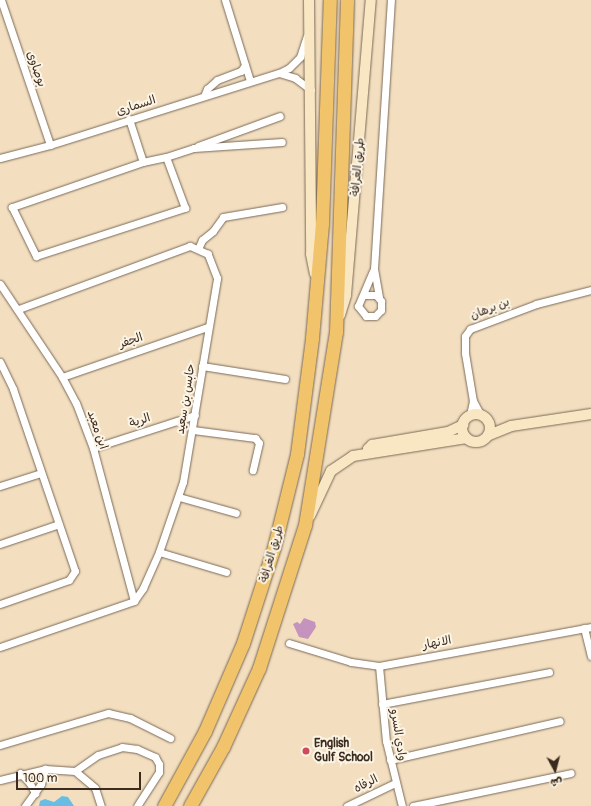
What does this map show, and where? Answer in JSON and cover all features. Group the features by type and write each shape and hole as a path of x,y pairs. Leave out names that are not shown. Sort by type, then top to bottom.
{"highway":[{"name":"طريق الغرافة","path":"164,806 198,743 244,644 274,547 292,481 304,412 317,284 322,216 330,0"},
{"name":"طريق الغرافة","path":"190,806 223,747 259,668 305,525 336,332 347,0"}],"main road":[{"name":"طريق الغرافة","path":"309,0 311,90 311,254 317,284"},
{"name":"طريق الغرافة","path":"336,332 346,295 371,0"},
{"path":"305,525 331,471 353,456 467,438 478,442 489,435 511,426 591,414"},
{"path":"372,452 368,449 372,445 448,432 462,425 475,415 490,422 511,426"},
{"path":"489,435 490,422"},
{"path":"462,425 467,438"}],"street":[{"name":"بوصاوى","path":"1,0 50,145"},
{"path":"225,0 250,81"},
{"path":"374,269 364,295 358,302 359,311 370,317 381,310 374,269 391,0"},
{"name":"السمارى","path":"0,158 50,145 279,73 289,68 300,57 309,30"},
{"path":"204,96 207,89 217,80 241,71 245,65"},
{"path":"279,73 295,78 311,90"},
{"path":"166,157 185,208 36,256 12,207 144,162 194,148 215,138 280,116"},
{"path":"129,119 144,162"},
{"path":"194,148 282,142"},
{"path":"18,309 190,246 198,249 202,240 213,230 223,217 282,207"},
{"name":"حابس بن سعيد","path":"134,601 143,588 159,552 179,497 193,430 208,327 217,278 208,254 198,249"},
{"name":"ابن معبد","path":"0,284 62,377 76,403 93,448 134,601"},
{"name":"بن برهان","path":"475,415 464,344 465,336 470,329 536,304 591,290"},
{"path":"364,295 372,293 379,297"},
{"name":"الجفر","path":"62,377 208,327"},
{"path":"0,362 75,567 72,578 0,604"},
{"path":"202,366 285,378"},
{"name":"الرية","path":"93,448 195,415"},
{"path":"193,430 255,438 258,443 253,470"},
{"path":"0,486 41,473"},
{"path":"179,497 236,513"},
{"path":"0,544 59,524"},
{"path":"159,552 226,572"},
{"path":"0,647 134,601"},
{"path":"588,628 591,656"},
{"name":"الانهار","path":"289,643 351,662 379,666 588,628"},
{"name":"وادي السرو","path":"379,666 382,704 390,760 402,806"},
{"path":"382,704 549,672"},
{"path":"0,745 108,713 130,718 170,738"},
{"path":"390,760 560,721"},
{"path":"76,771 98,755 122,748 137,749 155,757 159,764 159,772 137,806"},
{"path":"25,806 43,780 45,769"},
{"path":"0,780 20,773 45,769 76,771 95,788 101,806"},
{"path":"20,773 29,782 35,793"},
{"path":"413,806 571,773"},
{"name":"الرفاه","path":"347,806 374,791 395,783"}],"water":[{"path":"62,796 68,797 74,806 39,806 40,801 45,799 54,802"}],"building":[{"path":"304,618 315,622 316,627 308,639 299,637 293,624 297,622 300,624"}],"place":[{"name":"English Gulf School","path":"306,751"}]}
